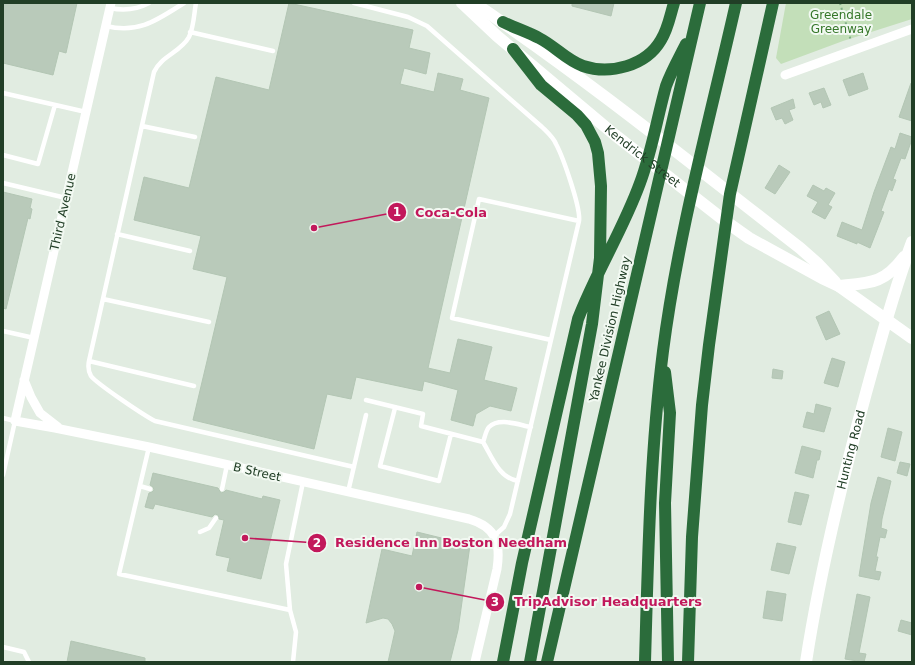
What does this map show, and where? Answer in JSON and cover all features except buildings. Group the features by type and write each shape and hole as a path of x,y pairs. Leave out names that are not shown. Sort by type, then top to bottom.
{"highway":[{"path":"503,22 540,38 569,59 582,65 596,69 610,70 627,66 639,61 653,50 664,34 674,3"},
{"name":"Yankee Division Highway","path":"547,662 700,3"},
{"path":"645,662 651,471 662,354 684,227 736,3"},
{"path":"688,662 692,537 702,405 725,221 726,191 773,3"},
{"path":"503,662 522,562 578,319 593,281 623,224 637,192 650,154 667,84 696,23"},
{"path":"513,49 541,85 577,115 586,125 597,150 602,186 598,278 592,324 530,662"},
{"path":"662,354 670,412 665,503 668,662"}],"main road":[{"name":"Kendrick Street","path":"462,3 481,22 635,151 725,221 749,238 839,286 912,338"},
{"name":"Kendrick Street","path":"474,3 503,22 634,119 808,254 839,286"},
{"path":"839,286 871,282 881,279 894,268 911,245"},
{"name":"Hunting Road","path":"806,662 825,557 844,475 886,320 911,245"}],"street":[{"name":"Third Avenue","path":"15,420 111,6"},
{"path":"785,75 912,29"},
{"path":"24,380 40,413 59,428"},
{"name":"B Street","path":"15,420 59,428 476,521 486,527 494,536"},
{"path":"475,662 497,568 499,549 494,536"}],"lane":[{"path":"111,6 123,10 130,10 149,3"},
{"path":"106,26 123,29 141,27 184,3"},
{"path":"196,3 190,32 183,44 155,68 89,361 89,371 98,383 155,421 354,467"},
{"path":"354,3 408,17 427,26 547,132 559,150 578,208 579,221 509,518 504,527 494,536"},
{"path":"190,32 273,51"},
{"path":"3,93 86,112"},
{"path":"3,155 38,164 55,105"},
{"path":"142,126 195,137"},
{"path":"3,183 66,198"},
{"path":"551,340 452,318 476,214 480,199 579,221"},
{"path":"117,234 190,251"},
{"path":"103,299 209,322"},
{"path":"3,331 34,338"},
{"path":"89,361 194,386"},
{"path":"366,400 424,414 421,426 483,442"},
{"path":"395,408 380,466 439,481 451,434"},
{"path":"348,492 366,415"},
{"path":"3,418 15,420 3,475"},
{"path":"518,481 509,479 502,473 495,464 483,442 487,430 495,423 504,422 531,427"},
{"path":"149,448 119,574 290,610"},
{"path":"222,489 227,465"},
{"path":"293,662 296,632 290,610 286,564 303,482"},
{"path":"140,486 150,488"},
{"path":"200,532 209,528 216,518"},
{"path":"3,647 24,652 29,662"}],"path":[{"path":"840,3 853,50"}],"green space":[{"name":"Greendale Greenway","path":"786,3 912,3 912,19 843,41 781,64 776,58"}],"place":[{"name":"Coca-Cola","path":"314,228"},
{"name":"Residence Inn Boston Needham","path":"245,538"},
{"name":"TripAdvisor Headquarters","path":"419,587"}]}
